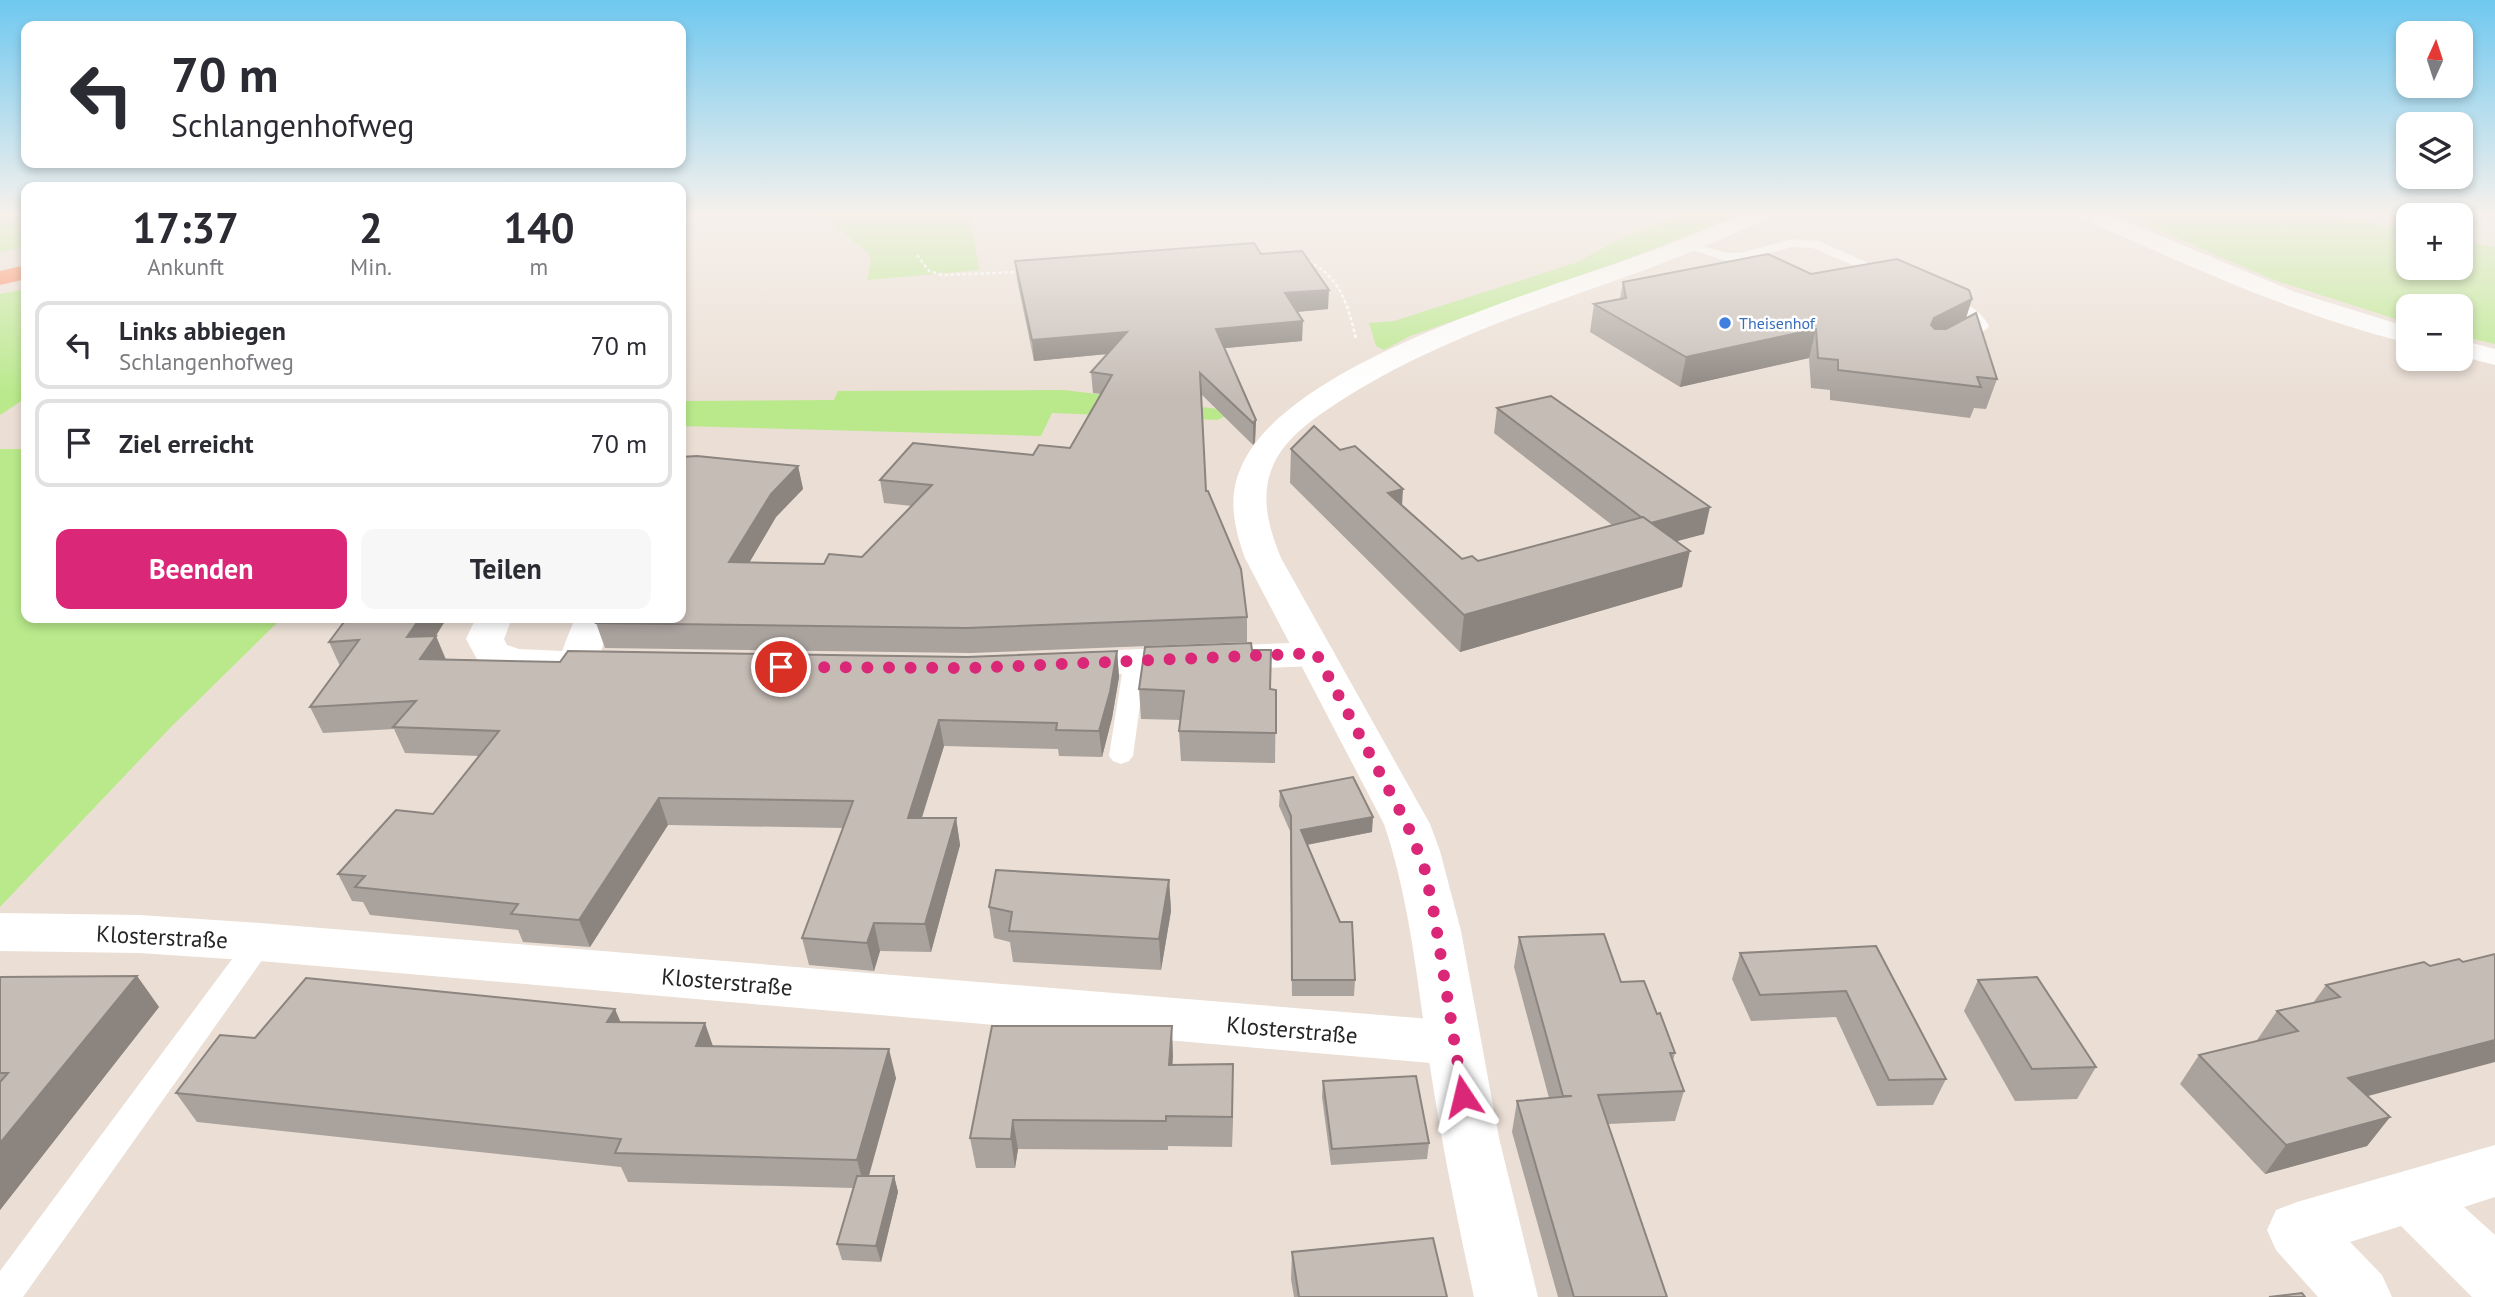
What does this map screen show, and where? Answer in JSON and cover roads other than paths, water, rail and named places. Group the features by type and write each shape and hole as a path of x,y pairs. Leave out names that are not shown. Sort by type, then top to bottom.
{"street":[{"path":"1506,1297 1477,1175 1424,866 1407,824 1264,558 1248,511 1250,485 1257,464 1291,422 1328,396 1395,356 1453,331 1608,275"},
{"path":"2227,275 2327,312 2396,332"},
{"path":"2473,351 2495,357"},
{"path":"492,623 485,639 492,653 514,662 617,664"},
{"path":"577,663 591,623"},
{"path":"1026,666 1316,653"},
{"name":"Klosterstraße","path":"0,932 139,934 260,942 1454,1043"},
{"path":"2360,1297 2297,1230 2495,1171"},
{"path":"2410,1195 2495,1278"}],"lane":[{"path":"1885,275 1898,280"},
{"path":"1934,296 1970,312 1979,318 1982,326 1941,347"},
{"path":"1121,756 1135,661"},
{"path":"2,1297 260,942"}],"place":[{"name":"Theisenhof","path":"1725,323"}]}
